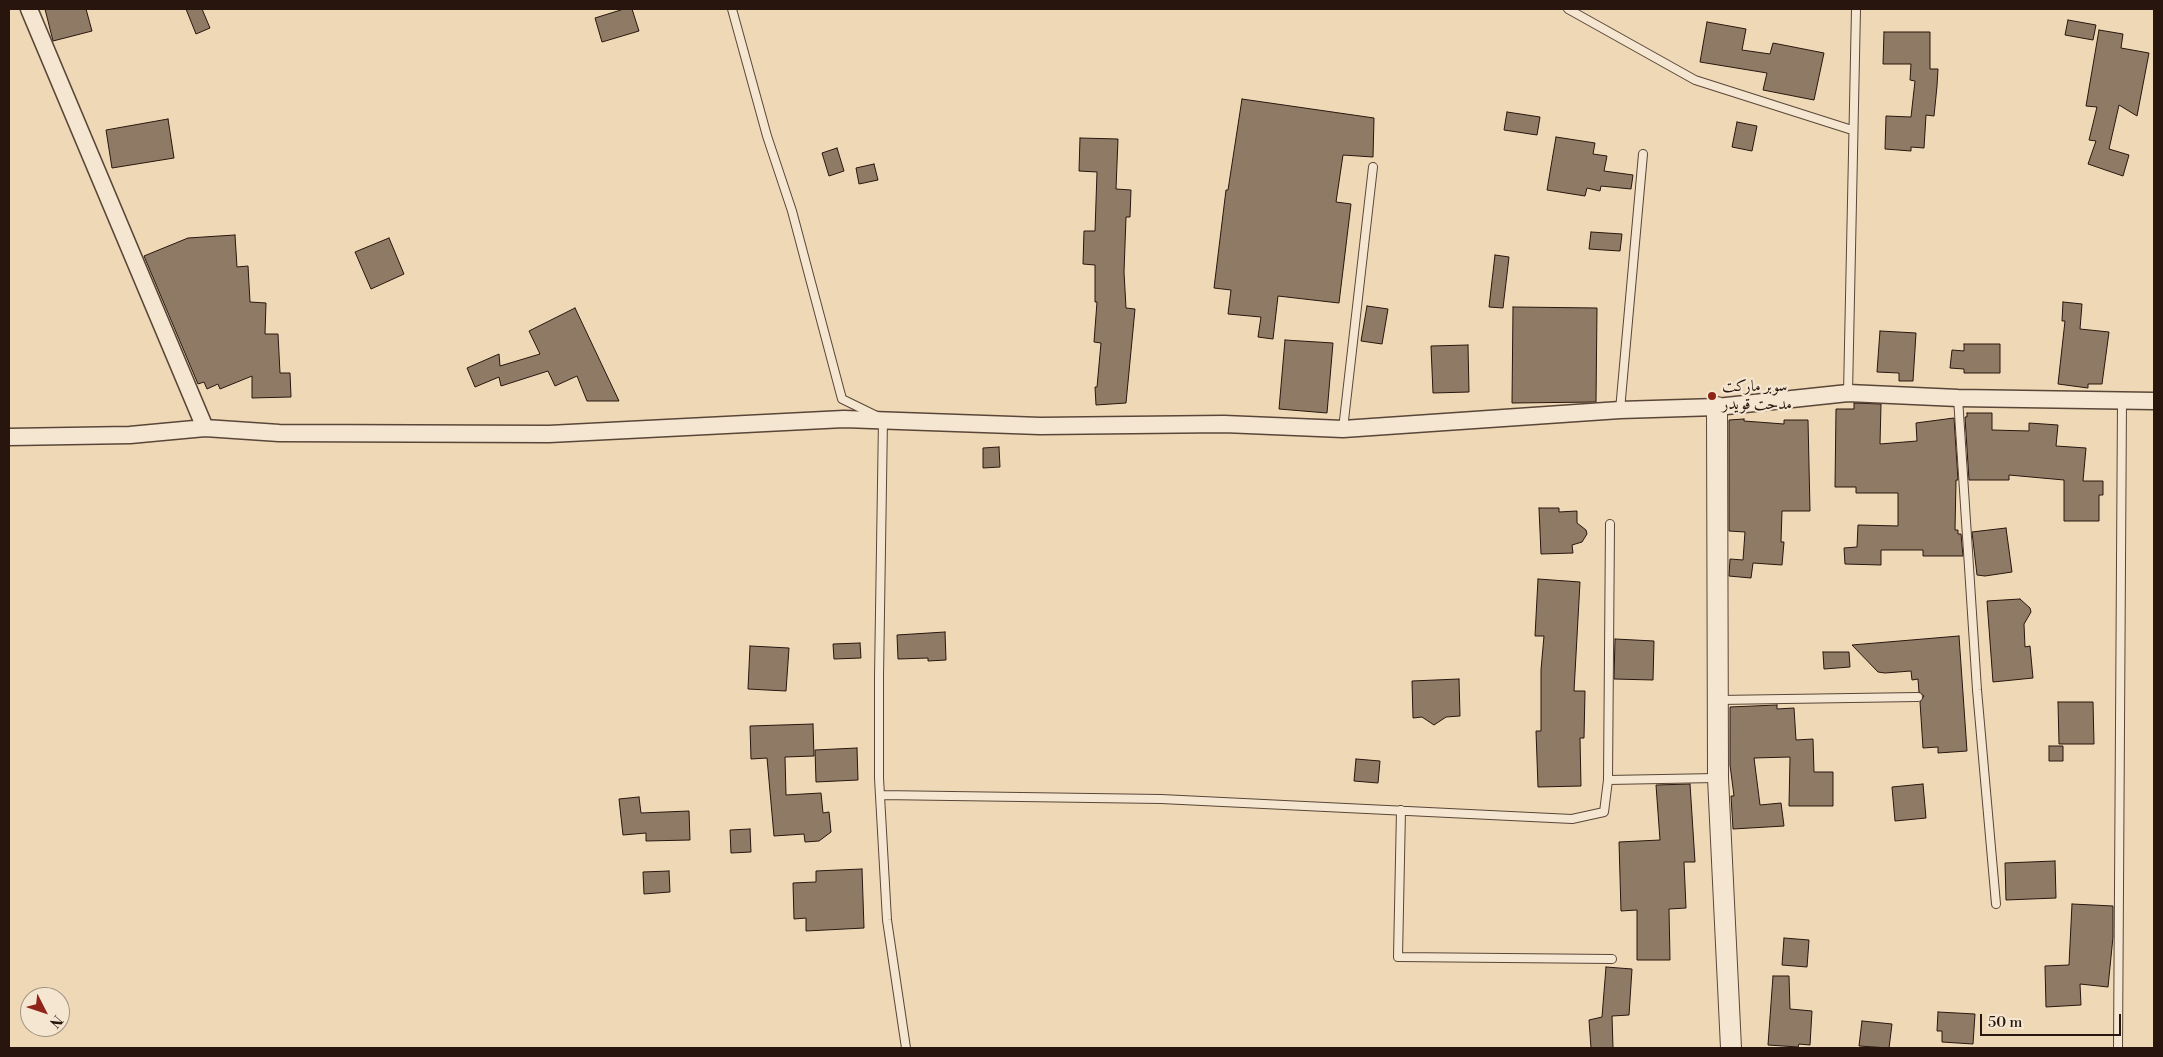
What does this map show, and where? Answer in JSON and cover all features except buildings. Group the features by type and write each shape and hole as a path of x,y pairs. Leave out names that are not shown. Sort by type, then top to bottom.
{"street":[{"path":"29,9 205,428"},
{"path":"9,437 130,435 205,428 279,433 548,434 844,419 1040,426 1224,424 1343,429 1620,410 1717,407 1848,393 1958,398 2154,401"},
{"path":"1717,407 1716,619 1718,778 1731,1048"}],"lane":[{"path":"732,9 767,136 792,211 842,399 883,419 879,676 881,795 887,920 906,1048"},
{"path":"1568,9 1695,80 1852,130"},
{"path":"1848,393 1856,9"},
{"path":"1620,410 1644,154"},
{"path":"1343,429 1373,167"},
{"path":"1958,398 1977,690 1996,904"},
{"path":"2118,1048 2122,400"},
{"path":"881,795 1161,799 1572,819 1604,812 1608,780 1610,524"},
{"path":"1718,700 1918,697"},
{"path":"1608,780 1718,778"},
{"path":"1401,810 1398,957 1612,959"}],"place":[{"name":"سوبر ماركت مدحت قويدر","path":"1712,396"}]}
